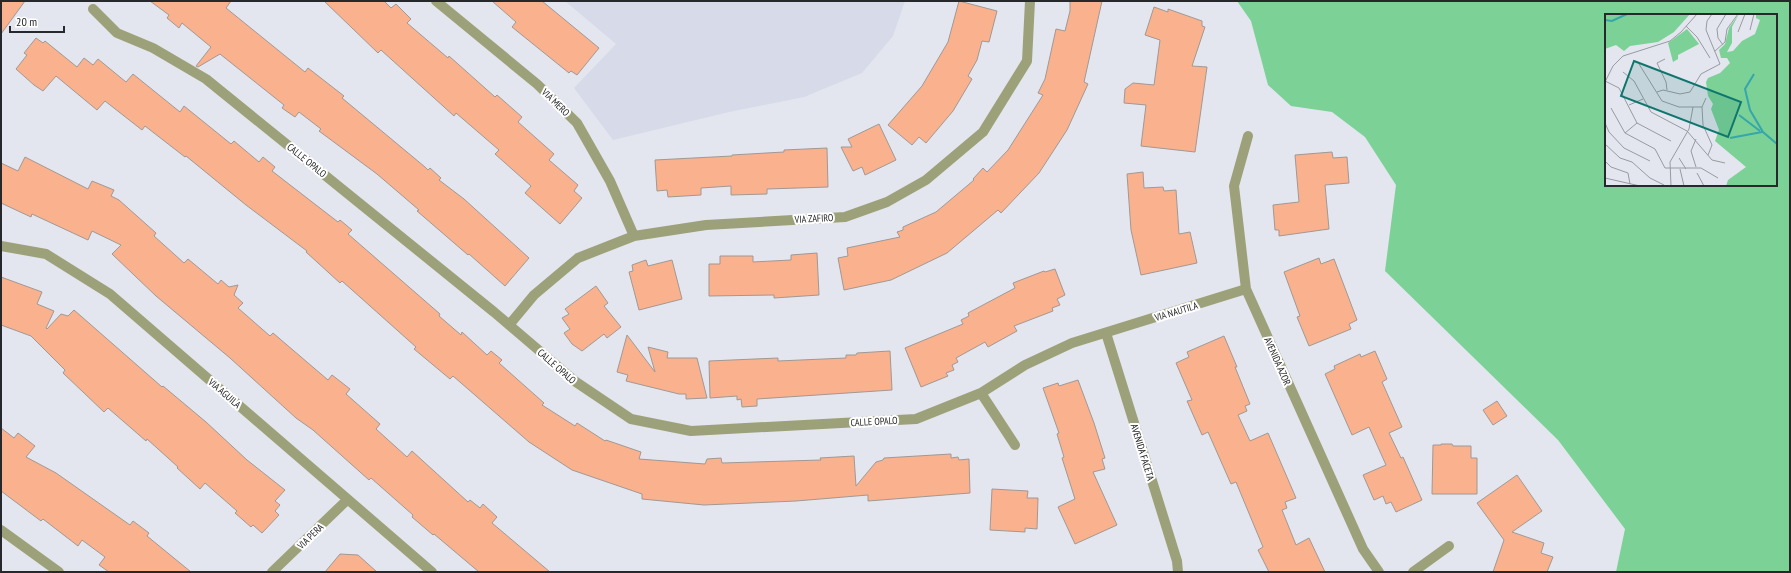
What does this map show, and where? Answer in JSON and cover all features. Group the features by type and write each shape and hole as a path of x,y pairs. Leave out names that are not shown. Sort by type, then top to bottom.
{"street":[{"name":"VIA MERO","path":"436,1 537,84 578,123 610,181 634,236"},
{"name":"VIA ZAFIRO","path":"509,325 531,299 578,258 634,236 706,224 845,217 887,202 926,180 983,132 1026,61 1030,1"},
{"name":"CALLE OPALO","path":"93,9 117,33 153,48 206,79 509,325 576,382 631,418 692,431 916,419 981,393 1024,365 1072,343 1106,333"},
{"name":"AVENIDA AZOR","path":"1248,136 1234,186 1246,289 1363,549 1379,572"},
{"name":"VIA AGUILA","path":"1,246 46,254 110,294 432,572"},
{"name":"VIA NAUTILA","path":"1106,333 1246,289"},
{"name":"AVENIDA FACETA","path":"1106,333 1177,561 1178,572"},
{"path":"981,393 1015,445"},
{"name":"VIA PERA","path":"272,572 347,500"},
{"path":"1,530 59,572"},
{"path":"1413,572 1448,546"}],"shaded area":[{"path":"565,1 905,1 893,36 862,73 804,97 729,112 613,140 574,88 616,44"}],"green space":[{"path":"1237,1 1790,1 1790,572 1616,572 1625,529 1558,440 1385,271 1396,185 1365,137 1332,112 1291,106 1268,85 1251,21"}],"building":[{"path":"1,1 25,1 1,34"},
{"path":"150,1 231,1 226,8 305,72 308,68 344,96 342,98 428,170 430,168 441,178 439,180 464,199 529,258 505,286 417,211 419,210 377,174 319,131 321,129 299,112 295,117 282,108 284,105 220,54 198,67 196,66 211,47 182,23 179,28 167,18 169,15"},
{"path":"324,1 384,1 391,8 396,4 411,19 407,23 448,58 449,56 495,97 497,95 522,117 518,122 554,154 549,160 578,185 574,191 582,198 560,224 525,193 531,186 495,154 499,150 456,113 454,116 381,50 378,53"},
{"path":"492,1 542,1 599,48 577,75 571,71 569,73 512,27 516,22"},
{"path":"959,1 997,11 989,42 982,41 977,60 968,76 972,79 953,111 926,143 919,137 912,145 888,125 922,86 948,42"},
{"path":"1070,1 1102,1 1084,82 1088,84 1067,130 1039,173 1001,213 998,210 947,253 891,280 844,290 838,258 848,256 847,248 900,237 897,232 903,230 903,227 936,212 974,180 973,179 983,168 987,172 1008,150 1043,95 1038,93 1045,79 1056,29 1065,31 1070,11"},
{"path":"1154,7 1168,12 1168,9 1202,21 1202,26 1205,27 1192,66 1207,67 1195,152 1141,146 1146,105 1124,103 1125,89 1133,83 1154,85 1160,40 1145,35"},
{"path":"36,38 43,43 45,41 77,67 84,58 93,65 98,59 126,82 133,74 180,112 184,106 231,144 234,141 259,162 263,157 275,167 272,171 338,222 340,220 352,230 348,234 440,314 439,316 461,335 462,332 487,355 491,351 502,360 499,363 544,403 542,405 575,426 577,423 605,441 606,440 641,452 639,459 705,464 707,459 721,458 722,463 821,460 820,458 854,456 856,486 876,462 883,460 884,458 951,454 951,458 958,457 959,460 969,459 970,493 868,501 868,495 796,501 704,505 642,499 642,494 572,470 529,442 453,376 450,379 414,349 416,347 342,281 340,283 306,252 307,251 246,205 186,156 185,157 145,126 142,130 105,101 97,110 56,76 43,91 34,85 16,69 27,55 24,53"},
{"path":"879,124 896,160 865,175 862,167 853,171 841,147 852,147 848,139"},
{"path":"827,148 828,187 767,189 767,194 731,195 731,186 701,188 701,195 668,197 667,190 657,191 655,160 732,156 784,152 784,150"},
{"path":"1332,152 1333,158 1347,157 1349,183 1325,185 1329,229 1279,236 1279,230 1275,230 1273,205 1299,202 1295,155"},
{"path":"25,157 88,189 92,181 114,190 111,196 119,200 156,233 154,236 184,263 188,259 218,284 221,280 229,287 238,285 234,295 243,303 238,308 270,336 273,333 328,380 332,375 350,389 346,394 380,424 376,429 407,457 412,451 468,502 470,500 480,508 483,504 497,517 492,523 550,572 479,572 412,517 413,515 371,478 369,480 313,430 296,418 230,358 156,296 112,254 121,245 92,231 88,240 32,214 31,217 1,203 1,163 18,171"},
{"path":"1143,172 1144,188 1163,187 1164,191 1176,190 1179,234 1190,232 1197,263 1141,275 1131,230 1127,174"},
{"path":"817,253 819,295 774,298 774,295 709,296 709,264 720,264 720,256 753,256 753,262 791,260 791,255"},
{"path":"1319,258 1321,264 1334,259 1357,320 1349,324 1351,329 1309,346 1297,317 1300,316 1284,272"},
{"path":"646,260 648,266 672,260 682,299 639,310 629,272 633,271 632,265"},
{"path":"1055,269 1065,295 1057,299 1060,305 1052,308 1053,311 1014,326 1017,331 988,347 985,342 956,358 958,362 952,365 954,370 946,373 948,376 921,387 905,348 963,324 961,320 969,316 968,313 1015,288 1013,283 1044,271"},
{"path":"1,277 42,292 37,304 54,311 46,328 47,329 61,314 68,316 74,310 162,387 163,386 206,422 247,460 285,490 275,501 280,505 275,511 279,515 262,533 253,525 251,527 235,513 237,511 205,483 200,489 147,439 146,441 108,408 104,412 63,373 65,370 31,336 1,325"},
{"path":"596,286 608,303 604,306 621,327 607,338 604,334 582,351 572,344 564,333 570,329 562,318 569,314 565,309"},
{"path":"627,335 655,372 648,347 668,352 667,358 697,358 707,398 686,399 686,394 679,394 626,381 628,375 617,372"},
{"path":"1224,336 1250,404 1245,406 1247,411 1238,415 1250,441 1268,433 1296,498 1285,502 1287,508 1282,510 1296,545 1309,538 1325,572 1269,572 1258,550 1263,547 1236,482 1231,484 1208,432 1202,435 1187,401 1192,400 1176,363 1189,357 1187,352"},
{"path":"890,351 892,390 757,399 757,406 742,407 741,399 737,400 737,396 710,398 709,361 778,358 778,361 846,358 846,355 856,355 857,353"},
{"path":"1375,351 1387,379 1382,382 1402,427 1389,433 1401,458 1403,457 1422,500 1396,512 1391,502 1386,504 1383,496 1374,500 1363,475 1386,465 1369,427 1352,435 1325,374 1335,369 1334,366 1360,354 1361,357"},
{"path":"1078,380 1105,458 1102,459 1105,469 1093,472 1117,525 1075,544 1058,507 1075,499 1062,458 1064,457 1057,434 1059,433 1043,388 1058,383 1059,386"},
{"path":"1497,401 1507,416 1493,425 1483,410"},
{"path":"1,428 14,438 18,433 35,446 26,457 56,473 130,525 133,521 149,533 147,536 191,572 109,572 99,565 105,557 82,540 78,546 43,519 41,521 1,491"},
{"path":"1441,444 1471,446 1471,458 1477,458 1477,494 1432,494 1433,445"},
{"path":"1517,475 1542,511 1512,532 1544,543 1541,553 1553,557 1547,572 1493,572 1504,540 1477,503"},
{"path":"992,489 1028,491 1027,498 1038,498 1037,529 1025,528 1025,532 990,530"},
{"path":"340,554 358,555 377,572 325,572"}]}
